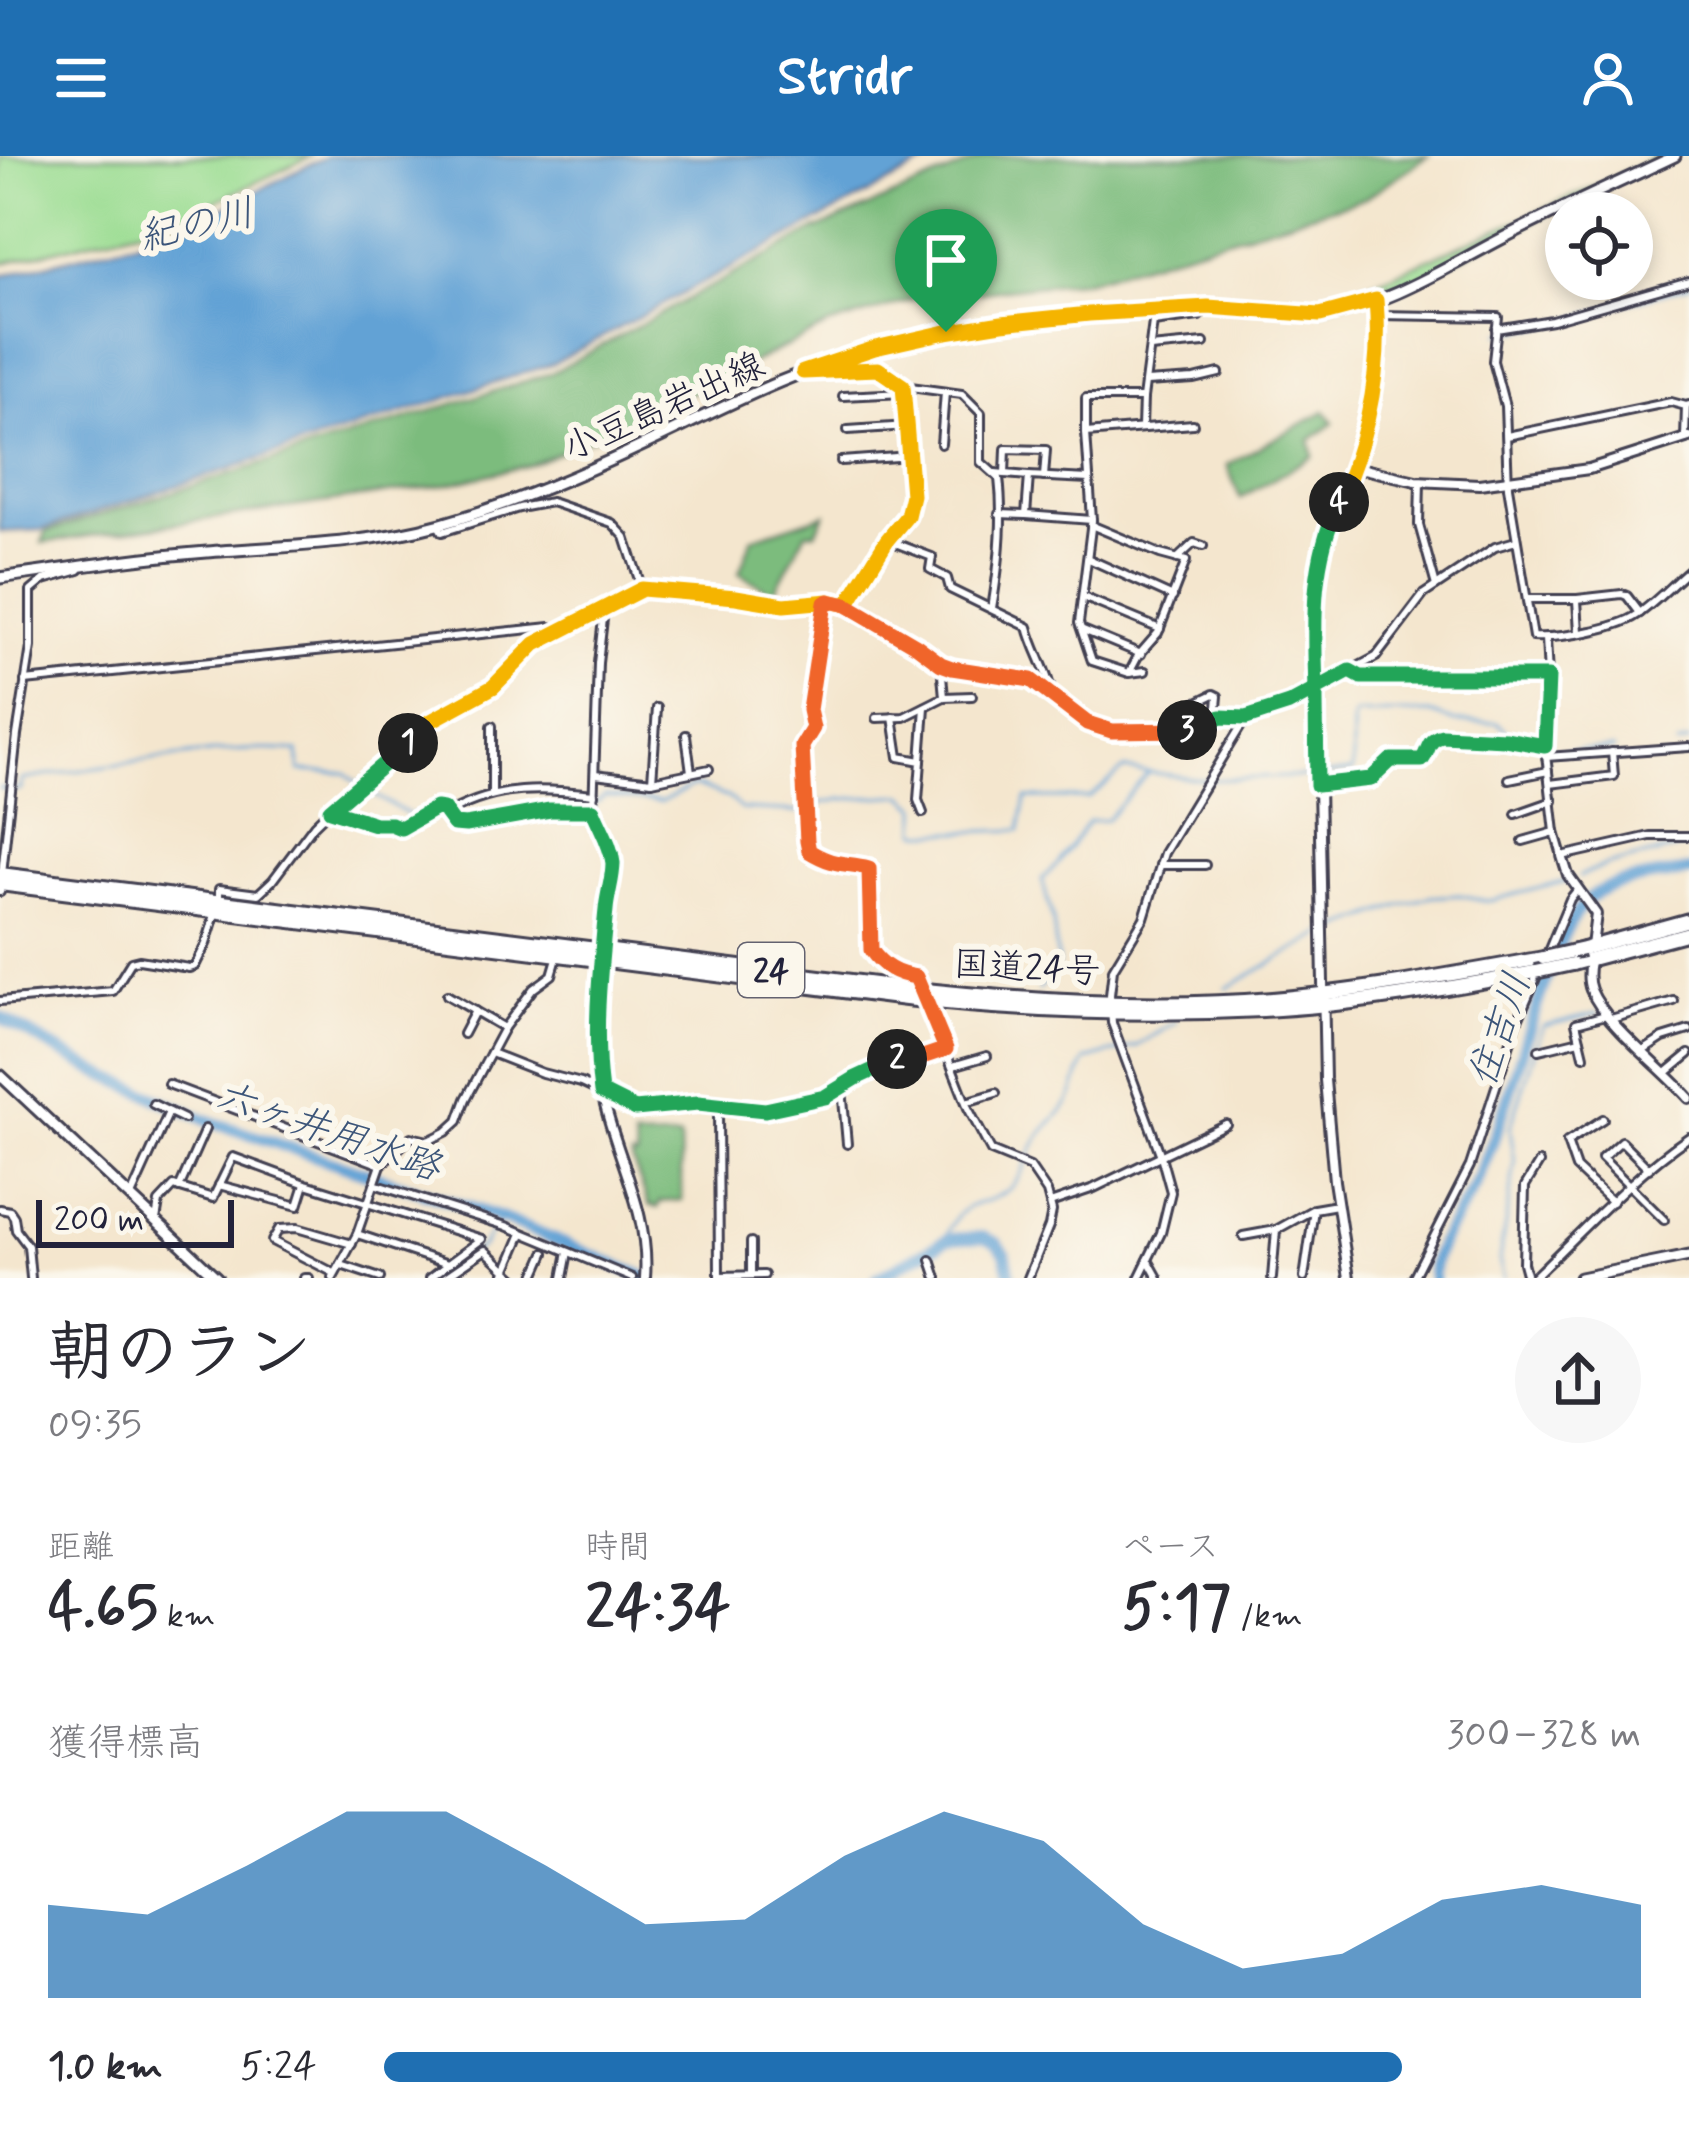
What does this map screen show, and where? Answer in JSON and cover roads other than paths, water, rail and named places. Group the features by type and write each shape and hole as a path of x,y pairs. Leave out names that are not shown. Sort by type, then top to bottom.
{"highway":[{"name":"国道24号","path":"1,882 923,995 1111,1006 1442,990 1572,964 1588,952 1689,920"},
{"name":"国道24号","path":"217,907 557,954 602,955"},
{"name":"国道24号","path":"1324,999 1689,932"}],"main road":[{"name":"小豆島岩出線","path":"0,578 202,552 325,544 438,525 540,490 803,372 875,348 983,326 1208,307 1320,315 1376,300 1439,273 1675,156"},
{"path":"0,1075 218,1278"},
{"path":"1580,1278 1689,1256"}],"street":[{"path":"1496,329 1552,320 1689,281"},
{"path":"1349,1278 1325,1080 1315,588 1320,551 1354,467 1373,396 1376,300"},
{"path":"1142,428 1153,322 1199,316 1208,307"},
{"path":"1377,315 1498,317 1493,361 1505,406 1508,480 1533,637 1632,619 1689,570"},
{"path":"1150,348 1204,343"},
{"path":"803,372 878,369 903,390 912,495 907,516 847,605"},
{"path":"1146,382 1219,373"},
{"path":"843,396 903,390 962,394 981,413 981,462 999,478 1001,496 1000,562 992,608"},
{"path":"941,445 945,392"},
{"path":"1144,398 1086,398 1091,523 1079,623 1092,661 1129,673 1145,670"},
{"path":"1354,467 1420,482 1480,484 1589,469 1687,438 1688,406 1672,402 1507,436"},
{"path":"1086,433 1193,424"},
{"path":"848,430 908,425"},
{"path":"1005,474 1006,448 1046,450 1045,476"},
{"path":"841,461 910,456"},
{"path":"994,473 1089,479"},
{"path":"1026,515 1029,476"},
{"path":"1420,482 1419,525 1436,586"},
{"path":"438,525 442,532 551,502 611,523 625,537 642,589"},
{"path":"999,514 1091,523 1186,561 1160,629 1129,673"},
{"path":"887,540 932,557 930,569 947,578 950,589 1028,627 1052,694"},
{"path":"0,1001 113,991 130,962 139,960 195,966 206,944 219,890 258,894 350,790 392,759 431,721 493,687 535,644 642,589 784,605 829,601 847,605 941,664 1031,680 1087,723 1112,731 1190,729 1289,704 1376,657 1424,594 1495,548 1516,541"},
{"path":"1177,559 1194,543 1203,546"},
{"path":"1088,558 1173,596"},
{"path":"1,882 31,647 31,591 44,580 101,563"},
{"path":"1526,599 1625,594 1640,613"},
{"path":"1083,597 1160,629"},
{"path":"1577,599 1579,632"},
{"path":"825,603 809,710 813,728 802,746 809,851 841,866 869,868 871,950 898,974 916,977 966,1102 992,1151 1030,1167 1047,1192 1049,1226 1028,1278"},
{"path":"604,610 593,810 610,847 613,868 602,955 597,1061 601,1092 644,1228 645,1278"},
{"path":"25,681 550,628 554,634"},
{"path":"1082,630 1141,654"},
{"path":"1546,638 1545,746 1555,832 1568,875 1597,920 1588,952 1590,988 1609,1017 1689,1098"},
{"path":"941,664 944,697"},
{"path":"1350,671 1361,677 1548,677"},
{"path":"1190,729 1181,710 1214,694 1218,696 1216,719"},
{"path":"877,718 904,717 944,697 972,696"},
{"path":"923,813 918,800 925,707"},
{"path":"652,781 657,708"},
{"path":"893,717 899,757 921,760"},
{"path":"1139,1278 1161,1233 1171,1192 1112,1023 1113,969 1144,918 1164,853 1246,718"},
{"path":"492,726 492,796"},
{"path":"686,735 691,772"},
{"path":"1317,785 1371,779 1391,760 1422,760 1427,745 1442,736 1545,746"},
{"path":"1546,757 1689,747"},
{"path":"1550,784 1614,776 1612,752"},
{"path":"595,774 652,781 710,769"},
{"path":"1508,779 1548,771"},
{"path":"452,811 475,798 538,788 594,794"},
{"path":"1516,814 1553,801"},
{"path":"330,810 401,828 436,808 443,809 454,824 466,825 550,810 593,810"},
{"path":"1523,841 1555,832"},
{"path":"1562,856 1650,836 1689,836"},
{"path":"1160,865 1204,865"},
{"path":"1413,1278 1470,1166 1516,1022 1570,899 1580,892"},
{"path":"352,1244 297,1228 279,1229 272,1240 334,1276 341,1265 352,1244 357,1234 380,1166 411,1137 428,1141 458,1121 504,1028 533,989 551,975 557,954"},
{"path":"447,995 504,1028"},
{"path":"1584,1056 1576,1023 1674,1001"},
{"path":"463,1034 475,1012"},
{"path":"1643,1051 1689,1030"},
{"path":"1539,1050 1580,1040"},
{"path":"491,1053 635,1109 681,1103 765,1110 825,1097 895,1058 905,1063 946,1049"},
{"path":"1666,1073 1689,1054"},
{"path":"953,1066 987,1056"},
{"path":"168,1084 380,1166"},
{"path":"842,1088 847,1144"},
{"path":"966,1102 996,1093"},
{"path":"153,1104 184,1119"},
{"path":"718,1106 718,1277 764,1275"},
{"path":"131,1197 169,1112"},
{"path":"1603,1120 1567,1142 1576,1168 1612,1202"},
{"path":"1050,1203 1074,1197 1226,1124"},
{"path":"179,1188 205,1129"},
{"path":"1539,1163 1525,1186 1523,1263 1530,1278 1689,1137"},
{"path":"1649,1169 1621,1141 1602,1157 1664,1220"},
{"path":"156,1220 159,1202 174,1186 212,1198 233,1157 482,1239 430,1278"},
{"path":"375,1183 506,1226 632,1278"},
{"path":"219,1185 298,1206 305,1184"},
{"path":"1243,1236 1276,1230 1314,1210 1337,1205"},
{"path":"0,1208 10,1211 28,1246 31,1278"},
{"path":"1304,1278 1314,1210"},
{"path":"1272,1278 1276,1230"},
{"path":"357,1234 448,1264"},
{"path":"505,1274 521,1236"},
{"path":"751,1241 751,1275"},
{"path":"445,1278 457,1275 485,1250 505,1274 515,1278"},
{"path":"563,1278 568,1252"},
{"path":"533,1278 544,1253"},
{"path":"931,1260 936,1278"},
{"path":"1148,1260 1158,1278"},
{"path":"341,1265 380,1278"}],"water":[{"name":"紀の川","path":"327,156 939,156 552,364 41,530 0,532 0,276 177,231"}],"waterway":[{"path":"1501,333 1551,325 1689,285"},
{"path":"1323,775 1353,771 1356,714 1430,713 1456,722 1497,722 1515,739"},
{"path":"1525,740 1544,741"},
{"path":"1677,745 1689,742"},
{"path":"1550,749 1614,749"},
{"path":"0,788 21,790 22,780 164,758 279,750 298,751 300,771 346,773 365,790 411,816 428,810"},
{"path":"517,813 562,805 590,807 605,796 661,802 693,786 729,798 741,809 797,812 842,799 904,795 918,807 918,831 923,833 1020,830 1026,798 1089,798 1124,769 1207,780 1315,776"},
{"path":"1039,990 1058,965 1042,879 1089,821 1106,820 1148,773"},
{"path":"1579,877 1607,865 1689,846"},
{"name":"住吉川","path":"1433,1278 1441,1242 1485,1162 1547,977 1576,913 1611,886 1689,871"},
{"path":"1227,988 1325,933 1401,905 1460,895 1489,901 1567,881"},
{"path":"1504,1278 1499,1260 1515,1163 1510,1128 1543,1026 1598,1013"},
{"name":"六ヶ井用水路","path":"0,1017 93,1070 206,1120 501,1218 648,1278"},
{"path":"948,1239 960,1213 1015,1183 1041,1134 1071,1098 1086,1060 1137,1046 1176,1022"},
{"path":"436,1278 482,1246 501,1218"},
{"name":"六ヶ井用水路","path":"877,1278 948,1239 983,1237 1005,1253 1011,1278"},
{"path":"896,1269 899,1278"}]}
